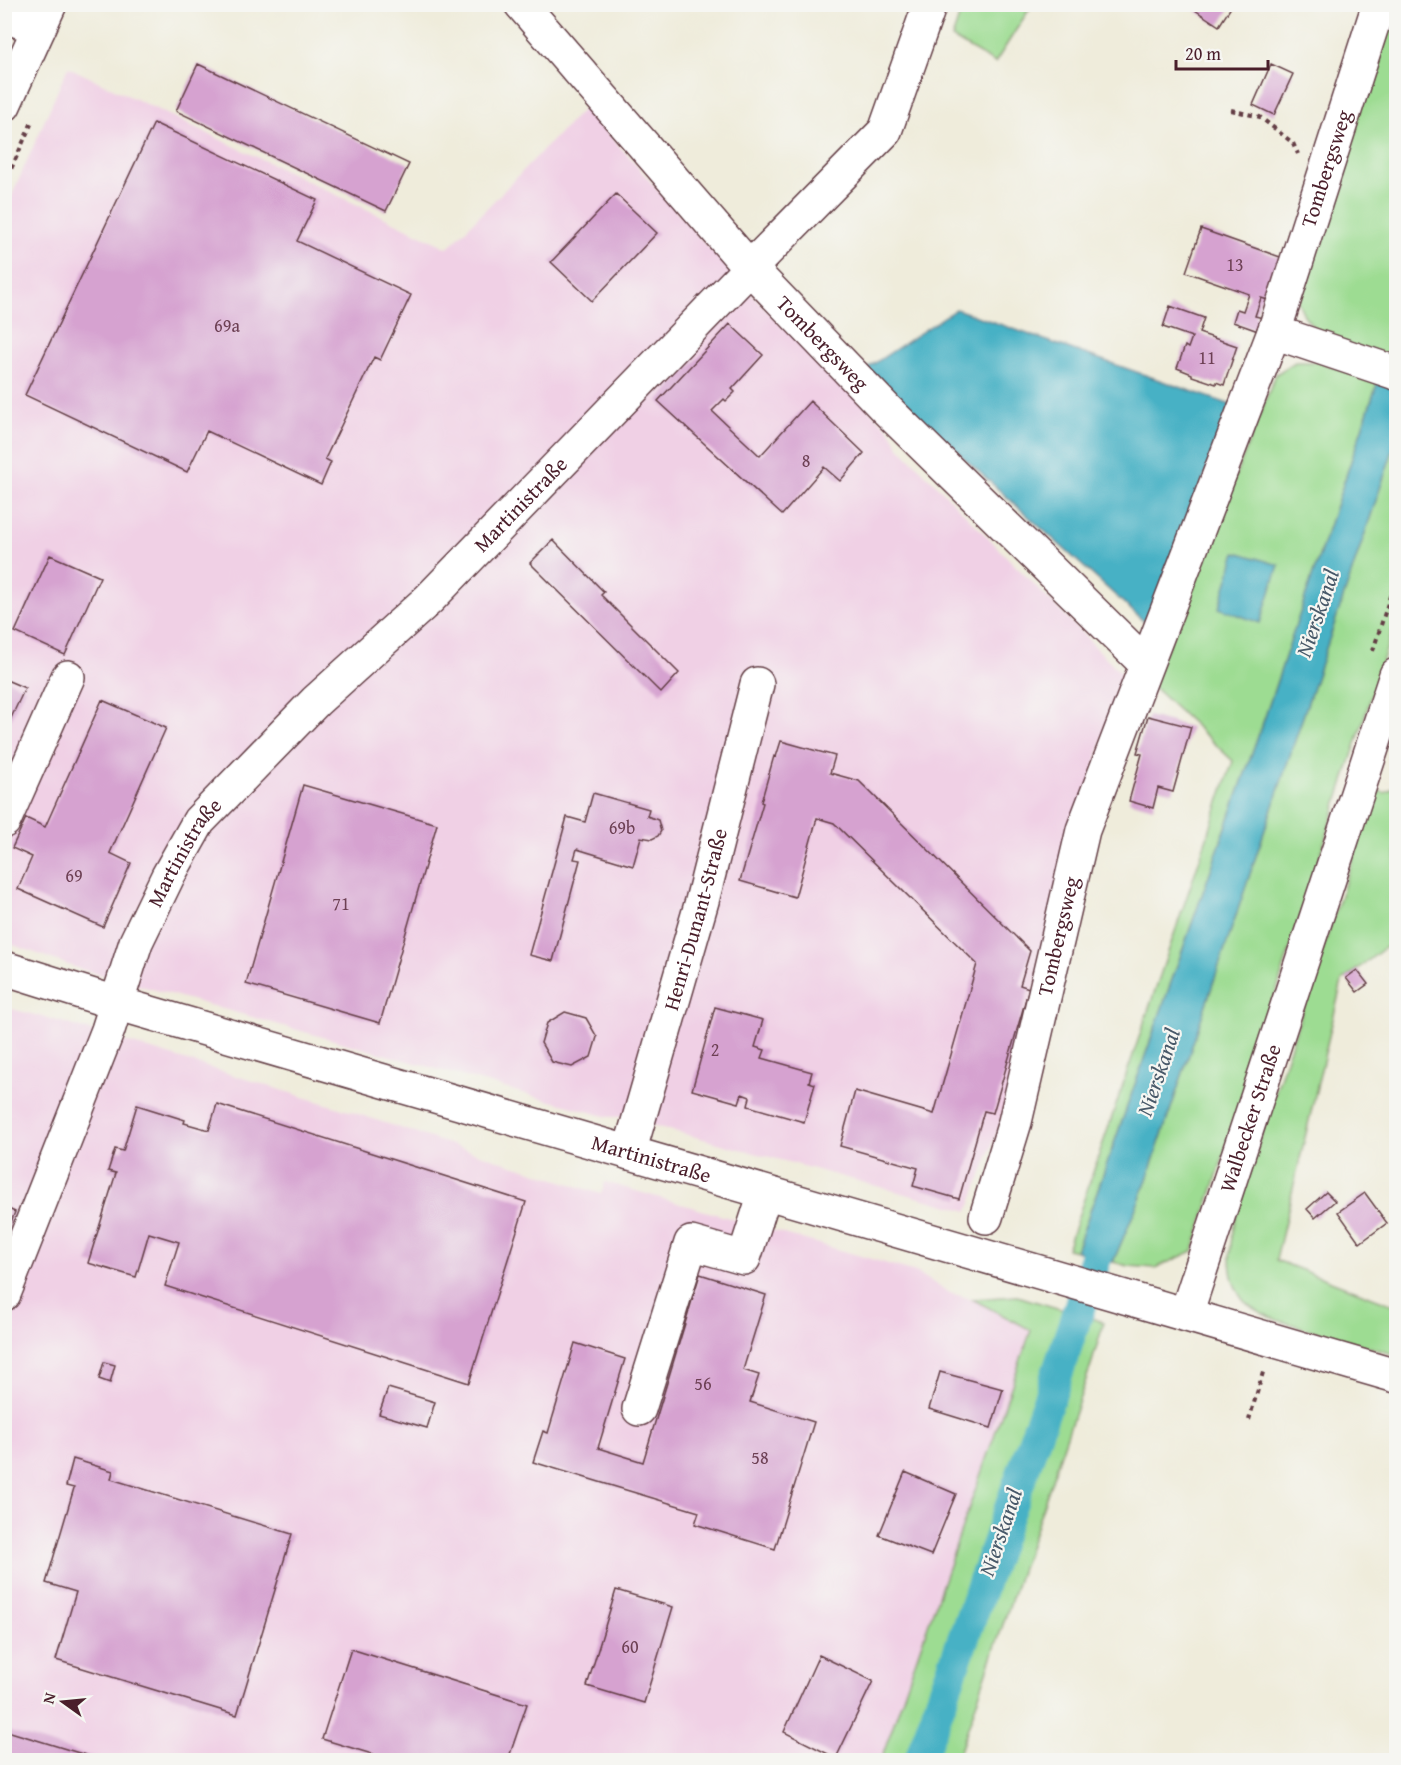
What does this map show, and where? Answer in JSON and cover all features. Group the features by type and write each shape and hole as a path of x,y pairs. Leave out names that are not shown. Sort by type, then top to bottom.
{"street":[{"name":"Tombergsweg","path":"521,4 750,268 886,409 1145,663"},
{"name":"Tombergsweg","path":"986,1217 1015,1122 1083,830 1145,663 1274,332 1379,4"},
{"name":"Martinistraße","path":"4,1294 108,1030 136,942 168,876 199,821 316,701 429,599 885,131 929,6"},
{"path":"4,16 45,16 4,105"},
{"path":"1274,332 1382,368"},
{"name":"Walbecker Straße","path":"1186,1314 1390,716 1396,675"},
{"path":"4,821 68,677"},
{"name":"Henri-Dunant-Straße","path":"629,1153 702,901 757,684"},
{"name":"Martinistraße","path":"4,968 116,1003 765,1193 1186,1314"},
{"path":"639,1409 691,1243 744,1258 765,1193"},
{"path":"1186,1314 1396,1376"}],"path":[{"path":"1231,110 1260,117 1293,143 1318,191"},
{"path":"1249,1420 1274,1339"}],"shaded area":[{"path":"68,67 448,248 585,107 699,237 776,320 889,429 900,448 1122,674 1073,838 1000,1124 968,1211 648,1124 619,1117 608,1117 77,968 5,942 5,211"},
{"path":"4,1007 62,1022 352,1112 601,1194 605,1182 916,1272 950,1293 972,1299 1031,1330 881,1760 5,1760"}],"green space":[{"path":"963,4 1032,5 995,63 952,38"},
{"path":"1389,5 1396,5 1396,365 1320,336 1304,315 1295,295"},
{"path":"1295,362 1319,362 1378,381 1265,717 1076,1251 1067,1249 1233,761 1146,680 1167,648 1276,374"},
{"path":"1396,441 1396,619 1193,1251 1156,1268 1128,1266 1113,1262 1143,1191"},
{"path":"1396,786 1396,939 1342,981 1276,1260 1396,1306 1396,1355 1277,1320 1255,1310 1244,1301 1236,1289 1230,1261 1233,1231 1243,1189 1376,790 1385,793"},
{"path":"1017,1296 1104,1322 957,1760 881,1760 1031,1330 972,1299"}],"water":[{"path":"956,309 1231,405 1149,626 866,369"},
{"path":"1378,381 1396,388 1396,441 1143,1191 1113,1262 1076,1251 1265,717"},
{"path":"1236,552 1279,565 1260,623 1219,608"}],"building":[{"path":"1186,4 1233,4 1219,26"},
{"path":"198,64 409,164 386,211 176,111"},
{"path":"1271,64 1293,74 1274,115 1253,105"},
{"path":"154,123 317,200 297,241 411,295 380,360 374,357 325,459 331,462 321,485 207,431 187,472 25,395"},
{"path":"616,194 657,233 592,301 551,262"},
{"path":"1201,229 1283,258 1268,300 1261,298 1255,316 1263,318 1258,331 1233,322 1237,309 1243,311 1249,294 1186,272"},
{"path":"1170,306 1204,318 1199,333 1237,346 1224,385 1192,376 1177,368 1185,346 1188,348 1192,337 1163,327"},
{"path":"730,324 763,355 732,389 735,392 712,411 760,456 810,401 864,453 840,481 824,467 782,515 658,401"},
{"path":"553,540 604,592 601,595 679,673 661,693 530,563"},
{"path":"50,555 100,577 65,655 15,632"},
{"path":"4,679 25,688 4,733"},
{"path":"102,700 166,728 110,853 131,863 103,927 18,889 32,857 12,848 26,818 45,827"},
{"path":"1148,716 1191,727 1173,792 1158,788 1153,808 1129,801 1142,754 1137,753"},
{"path":"781,741 835,756 830,773 859,781 1030,951 1020,985 1029,988 993,1113 984,1111 959,1199 913,1186 918,1168 840,1146 855,1091 934,1114 977,964 834,823 817,818 795,897 740,881 774,756 776,757"},
{"path":"303,785 437,824 380,1023 246,984"},
{"path":"593,793 649,809 647,816 658,820 661,831 652,839 641,837 633,866 577,849 574,859 580,860 553,961 529,955 567,817 585,822"},
{"path":"1357,970 1368,984 1357,992 1346,978"},
{"path":"715,1007 763,1020 755,1047 765,1050 762,1058 812,1072 809,1082 815,1084 804,1122 748,1106 750,1097 742,1094 739,1103 692,1090"},
{"path":"565,1012 586,1018 597,1037 591,1057 572,1067 552,1062 541,1043 547,1023"},
{"path":"217,1104 526,1202 469,1383 165,1286 179,1242 149,1233 136,1277 88,1263 116,1173 108,1171 115,1149 123,1151 137,1105 209,1130"},
{"path":"1326,1192 1335,1201 1315,1218 1307,1209"},
{"path":"1365,1193 1387,1223 1360,1243 1338,1212"},
{"path":"4,1207 15,1212 5,1237 4,1237"},
{"path":"700,1274 766,1295 743,1370 759,1375 750,1402 814,1422 775,1549 695,1524 699,1512 533,1462 543,1431 548,1433 575,1343 625,1359 598,1448 643,1462"},
{"path":"104,1362 115,1365 110,1383 99,1379"},
{"path":"940,1372 1003,1389 991,1428 929,1409"},
{"path":"388,1388 435,1402 427,1428 379,1414"},
{"path":"73,1459 113,1471 111,1479 292,1534 237,1715 56,1660 76,1592 46,1583 74,1488 66,1486"},
{"path":"905,1472 956,1494 931,1555 879,1535"},
{"path":"616,1590 673,1607 644,1703 587,1686"},
{"path":"351,1649 527,1704 508,1760 392,1760 322,1739"},
{"path":"819,1655 873,1681 836,1758 784,1732"},
{"path":"4,1730 102,1760 4,1760"}],"waterway":[{"name":"Nierskanal","path":"920,1760 1048,1401 1110,1216"}]}
